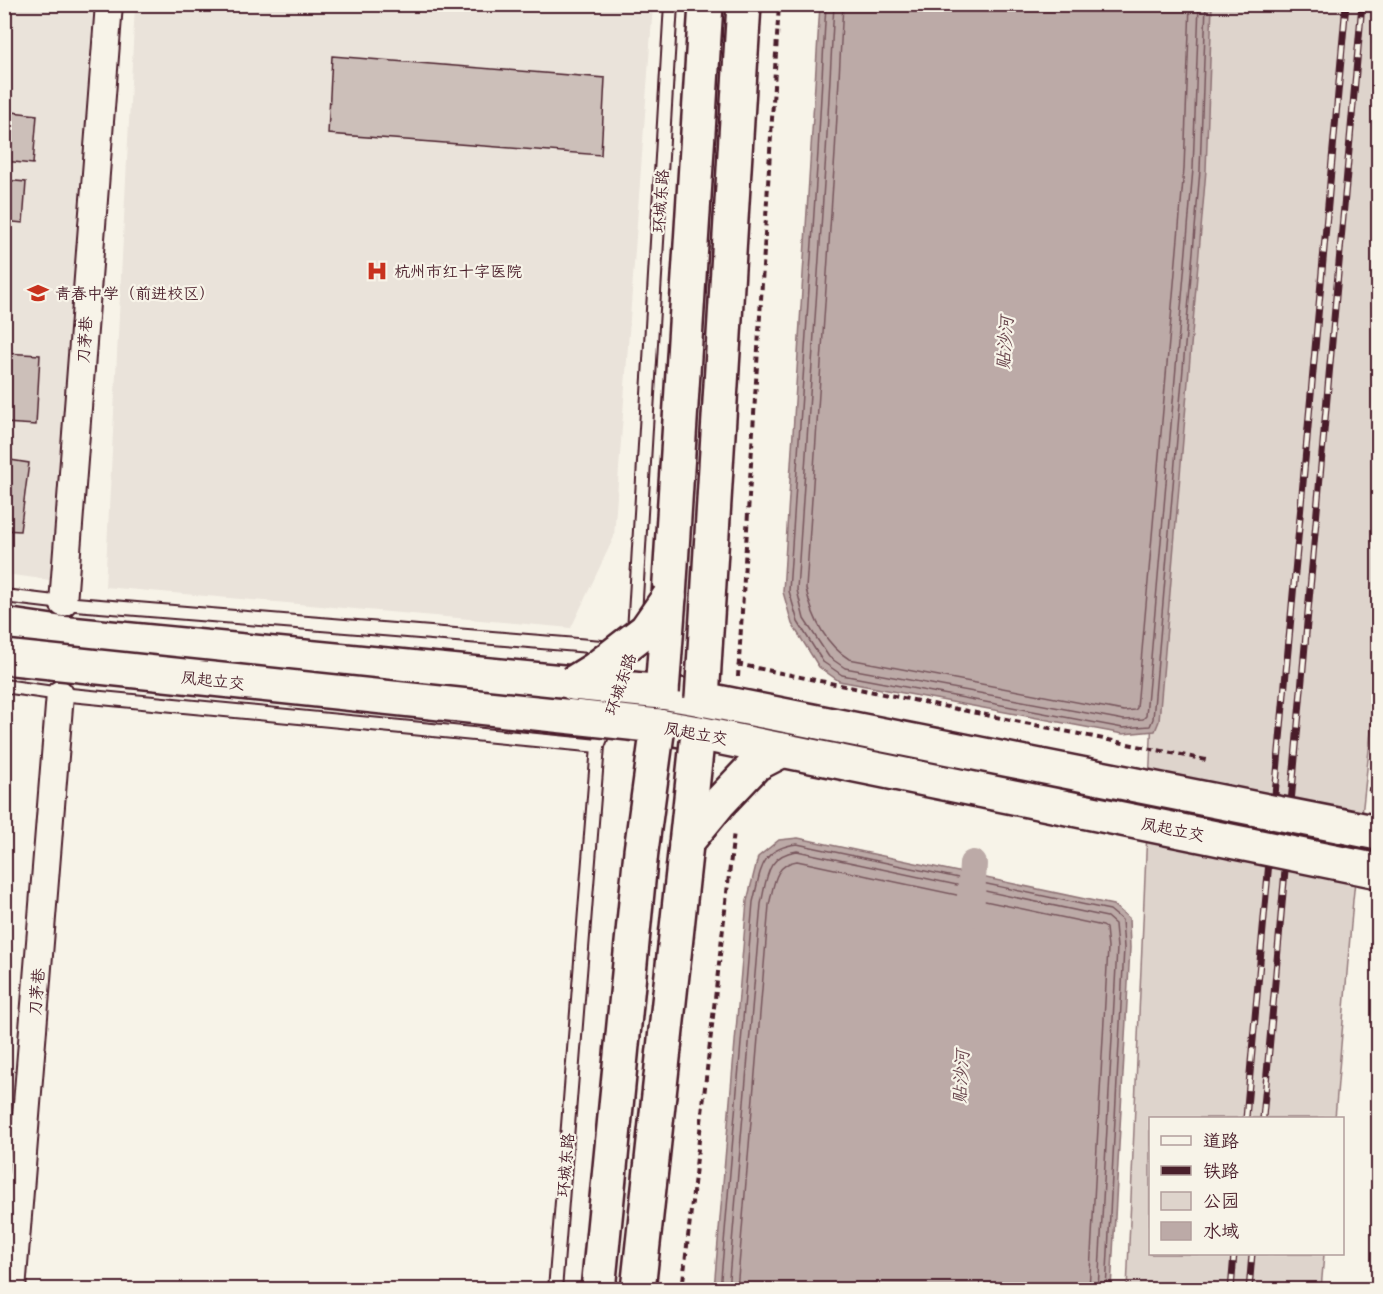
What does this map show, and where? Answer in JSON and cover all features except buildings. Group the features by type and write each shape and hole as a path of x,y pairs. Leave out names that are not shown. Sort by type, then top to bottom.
{"main road":[{"name":"环城东路","path":"598,1290 641,851 662,692 705,4"},
{"path":"638,1290 702,699 744,4"},
{"path":"573,683 594,670 646,630 669,597"},
{"name":"凤起立交","path":"4,625 59,633 662,692 1378,833"},
{"name":"凤起立交","path":"4,657 658,726 1378,871"},
{"path":"686,843 719,803 756,764 783,750"}],"street":[{"name":"刀茅巷","path":"63,603 109,4"},
{"name":"刀茅巷","path":"12,1290 60,694"}],"lane":[{"name":"环城东路","path":"555,1290 598,746 629,660 671,4"},
{"path":"4,596 629,660"},
{"path":"4,686 60,694 598,746"}],"path":[{"path":"738,686 779,4"},
{"path":"726,663 1206,760"},
{"path":"1368,789 1378,791"},
{"path":"682,1290 735,828"}],"shaded area":[{"name":"杭州市红十字医院","path":"135,5 653,5 614,537 571,628 105,587"},
{"name":"青春中学（前进校区）","path":"4,7 93,12 50,580 5,574"}],"green space":[{"path":"1183,5 1378,5 1378,665 1353,900 1335,1117 1149,1117 1149,1255 1324,1255 1321,1289 1127,1290"}],"water":[{"path":"820,5 1212,5 1206,170 1159,721 1155,731 1123,734 839,681 819,667 792,624 783,592"},
{"path":"798,838 1113,905 1129,918 1130,948 1111,1289 714,1289 747,901 758,857 779,840"}],"waterway":[{"name":"贴沙河","path":"970,913 973,864"}],"railway":[{"path":"1246,1117 1346,4"},
{"path":"1263,1117 1362,4"},
{"path":"1231,1290 1234,1255"},
{"path":"1249,1290 1252,1255"}],"place":[{"name":"杭州市红十字医院","path":"377,271"},
{"name":"青春中学（前进校区）","path":"38,293"}]}
